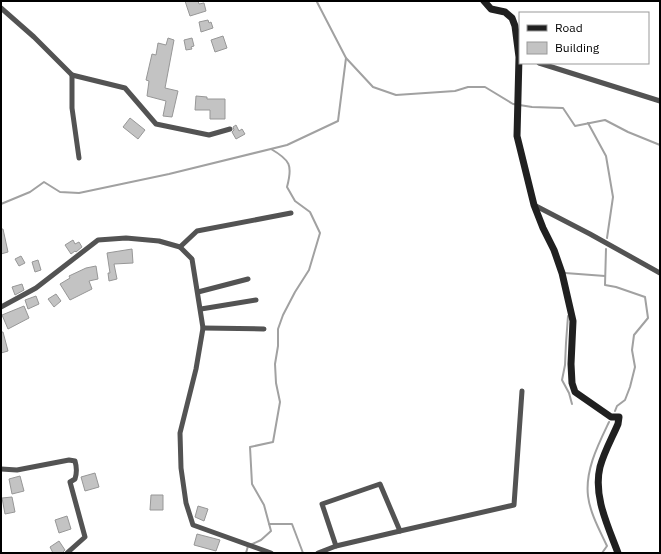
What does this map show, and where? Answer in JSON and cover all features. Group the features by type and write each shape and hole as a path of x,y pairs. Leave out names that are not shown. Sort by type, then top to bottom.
{"street":[{"path":"484,1 491,9 505,12 512,18 517,35 519,57 517,136 534,206 554,250 562,273 574,321 571,364 572,383 575,392 611,417 619,417 618,424 601,465 598,478 598,489 607,525 618,553"},
{"path":"1,8 34,37 72,74 125,88 156,124 209,135 230,129"},
{"path":"542,64 660,101"},
{"path":"72,74 72,108 79,158"},
{"path":"534,206 590,234 660,273"},
{"path":"180,247 197,231 291,213"},
{"path":"1,307 36,288 98,240 126,238 160,241 180,247 192,259 204,328 196,369 180,433 180,468 186,503 193,526 271,553"},
{"path":"198,292 248,279"},
{"path":"201,309 256,300"},
{"path":"204,328 264,329"},
{"path":"318,553 336,546 514,505 522,391"},
{"path":"1,469 17,470 69,460 75,462 77,467 76,474 74,479 70,482 85,536 67,553"},
{"path":"336,546 322,504 380,484 400,531"}],"building":[{"path":"185,1 198,1 199,4 204,3 206,11 190,16"},
{"path":"208,20 209,23 211,22 213,28 201,32 199,22"},
{"path":"223,36 227,48 215,52 211,40"},
{"path":"168,38 174,40 165,88 178,91 172,117 163,116 166,101 147,96 149,81 146,80 152,54 156,55 158,43 166,45"},
{"path":"192,38 194,46 191,47 192,49 186,50 184,40"},
{"path":"196,96 207,97 207,99 225,99 225,119 210,119 210,110 195,110"},
{"path":"130,118 145,130 138,139 123,127"},
{"path":"236,125 239,131 242,129 245,134 236,139 232,132 234,130 233,127"},
{"path":"1,229 3,229 8,252 1,254"},
{"path":"73,240 75,244 79,242 82,247 71,254 65,245"},
{"path":"132,249 133,263 114,264 117,279 109,281 108,273 110,273 107,253"},
{"path":"21,256 25,263 19,266 15,259"},
{"path":"38,260 41,270 35,272 32,262"},
{"path":"96,266 98,279 89,281 92,289 70,300 60,284 70,278 69,276 86,268"},
{"path":"22,284 24,290 15,295 12,287"},
{"path":"56,294 61,301 54,307 48,299"},
{"path":"36,296 39,304 28,309 25,300"},
{"path":"24,306 29,318 8,329 2,315"},
{"path":"1,332 3,332 8,351 1,353"},
{"path":"95,473 99,487 85,491 81,477"},
{"path":"20,476 24,491 12,494 9,479"},
{"path":"151,495 163,495 163,510 150,510"},
{"path":"12,497 15,512 5,514 2,498"},
{"path":"198,506 208,509 204,521 195,517"},
{"path":"67,516 71,529 59,533 55,520"},
{"path":"197,534 220,540 216,551 194,545"},
{"path":"59,541 65,550 62,553 53,553 50,547"}],"waterway":[{"path":"318,1 317,2 346,58 373,87 396,95 455,91 468,87 485,87 513,104 532,107 563,108 575,126 605,120 628,132 660,145"},
{"path":"1,204 30,192 44,182 60,192 79,193 169,174 287,145 338,121 346,58"},
{"path":"588,123 606,156 613,197 607,238"},
{"path":"246,553 248,546 261,540 271,531 264,505 252,484 250,447 273,442 280,402 276,383 275,364 278,346 278,329 283,315 295,292 309,270 320,233 310,212 295,201 287,187 290,168 286,160 271,149"},
{"path":"606,249 605,285 616,287 645,297 648,318 634,335 632,350 635,367 625,400 617,406 615,411"},
{"path":"565,273 605,276"},
{"path":"568,316 565,365 562,380 569,393 572,404"},
{"path":"602,553 607,546 591,509 588,496 588,477 593,458 609,422"},
{"path":"269,524 292,524 303,553"}]}
